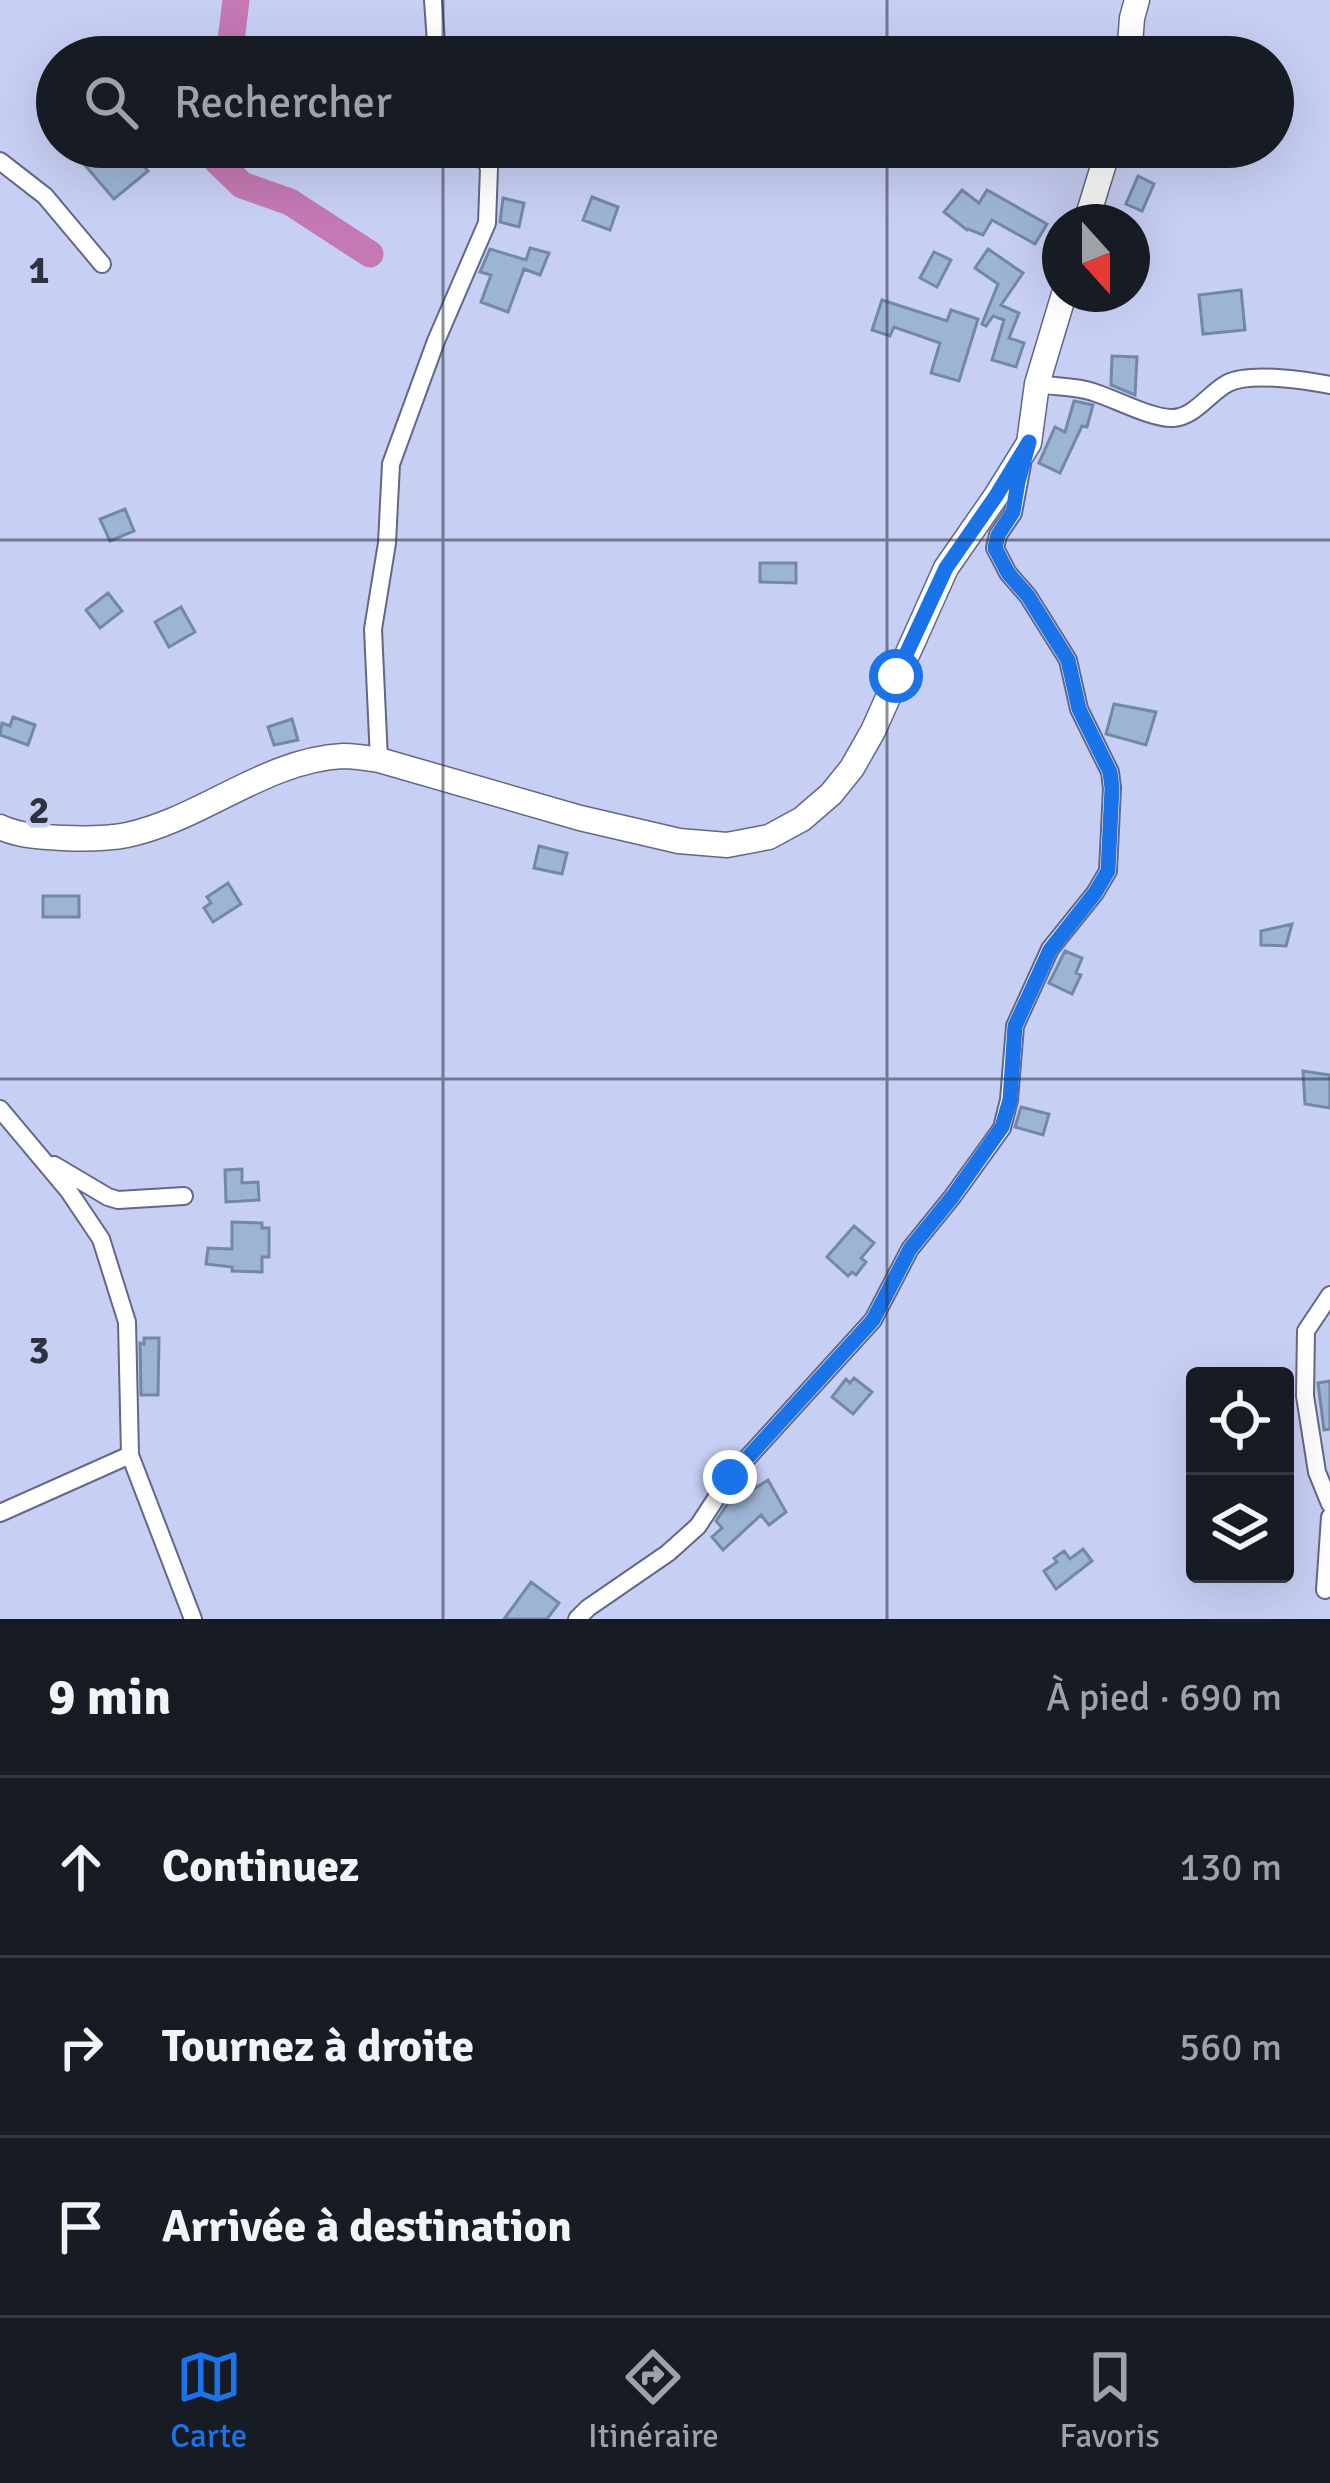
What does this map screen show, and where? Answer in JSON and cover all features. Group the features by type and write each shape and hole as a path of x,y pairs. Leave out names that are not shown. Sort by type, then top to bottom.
{"street":[{"path":"433,0 436,36"},
{"path":"1132,36 1137,0"},
{"path":"0,161 45,196 102,265"},
{"path":"380,760 373,629 387,543 391,464 436,341 487,223 489,168"},
{"path":"1092,204 1103,168"},
{"path":"577,1619 698,1526 730,1477 873,1320 910,1249 1002,1127 1010,1100 1015,1026 1050,950 1108,871 1110,772 1079,709 1068,660 995,548 1013,512 1037,384 1059,312"},
{"path":"1037,384 1092,391 1117,404 1174,419 1241,378 1330,385"},
{"path":"3,834 129,835 312,761 345,756 380,760 580,818 679,841 727,844 769,837 802,819 852,768 946,568 1029,442"},
{"path":"1,1114 43,1158 100,1239 127,1322 130,1455 194,1619"},
{"path":"43,1158 118,1200 184,1196"},
{"path":"1330,1295 1306,1330 1305,1396 1317,1472 1330,1504"},
{"path":"0,1513 130,1455"},
{"path":"1324,1590 1330,1516"}],"building":[{"path":"87,168 146,168 148,171 114,199"},
{"path":"1138,176 1154,184 1145,204 1126,204"},
{"path":"962,190 979,203 987,190 1042,221 1042,232 1035,244 992,220 983,235 967,230 944,212"},
{"path":"592,197 618,207 610,230 583,220"},
{"path":"503,198 524,203 519,227 500,222"},
{"path":"530,248 549,253 540,275 524,269 508,312 481,302 491,275 480,272 490,249 526,260"},
{"path":"988,249 1023,273 1001,305 1019,313 1009,338 1024,343 1016,367 992,360 1004,320 993,316 986,326 982,324 998,284 975,268"},
{"path":"934,252 951,260 937,287 920,278"},
{"path":"1241,290 1245,330 1203,334 1199,295"},
{"path":"882,300 947,321 951,310 978,319 959,381 931,373 940,343 894,327 890,336 872,330"},
{"path":"1112,356 1137,357 1135,395 1111,385"},
{"path":"1074,401 1093,405 1087,427 1082,426 1060,473 1039,463 1055,427 1065,432"},
{"path":"125,509 134,531 110,541 100,519"},
{"path":"760,563 796,563 796,583 760,582"},
{"path":"108,593 122,611 100,628 86,610"},
{"path":"181,607 195,632 169,647 155,622"},
{"path":"1114,704 1156,712 1146,745 1106,734"},
{"path":"13,717 35,725 28,745 0,735 2,723 10,726"},
{"path":"292,719 298,740 274,745 268,727"},
{"path":"539,846 567,853 562,874 534,868"},
{"path":"228,883 241,904 213,922 204,908 211,903 207,897"},
{"path":"43,896 79,896 79,917 43,917"},
{"path":"1292,924 1286,946 1261,945 1261,931"},
{"path":"1065,951 1082,958 1072,994 1049,983"},
{"path":"1303,1071 1330,1075 1330,1108 1305,1104"},
{"path":"1021,1107 1049,1114 1043,1135 1015,1127"},
{"path":"242,1169 242,1183 258,1182 259,1200 226,1202 225,1170"},
{"path":"232,1222 262,1223 262,1228 269,1228 269,1257 262,1257 262,1272 206,1264 208,1248 232,1249"},
{"path":"854,1226 874,1243 861,1258 866,1262 856,1275 848,1276 827,1257"},
{"path":"144,1338 159,1338 158,1395 141,1395 140,1343 144,1344"},
{"path":"854,1378 872,1392 853,1414 832,1397 846,1379 850,1383"},
{"path":"1330,1381 1330,1429 1324,1430 1318,1383"},
{"path":"768,1480 786,1512 769,1525 761,1515 723,1550 712,1537 722,1528 716,1521 735,1493 739,1498"},
{"path":"1083,1549 1092,1561 1056,1589 1044,1571 1064,1551 1070,1559"},
{"path":"531,1582 559,1603 547,1619 504,1619"}],"waterway":[{"path":"232,36 236,0"},
{"path":"224,168 242,185 290,202 370,254"}],"route":[{"path":"730,1477 873,1320 910,1249 1002,1127 1010,1100 1015,1026 1028,994 1050,950 1108,871 1110,772 1079,709 1068,660 995,548 1013,512 1029,442 946,568 896,676"}]}
